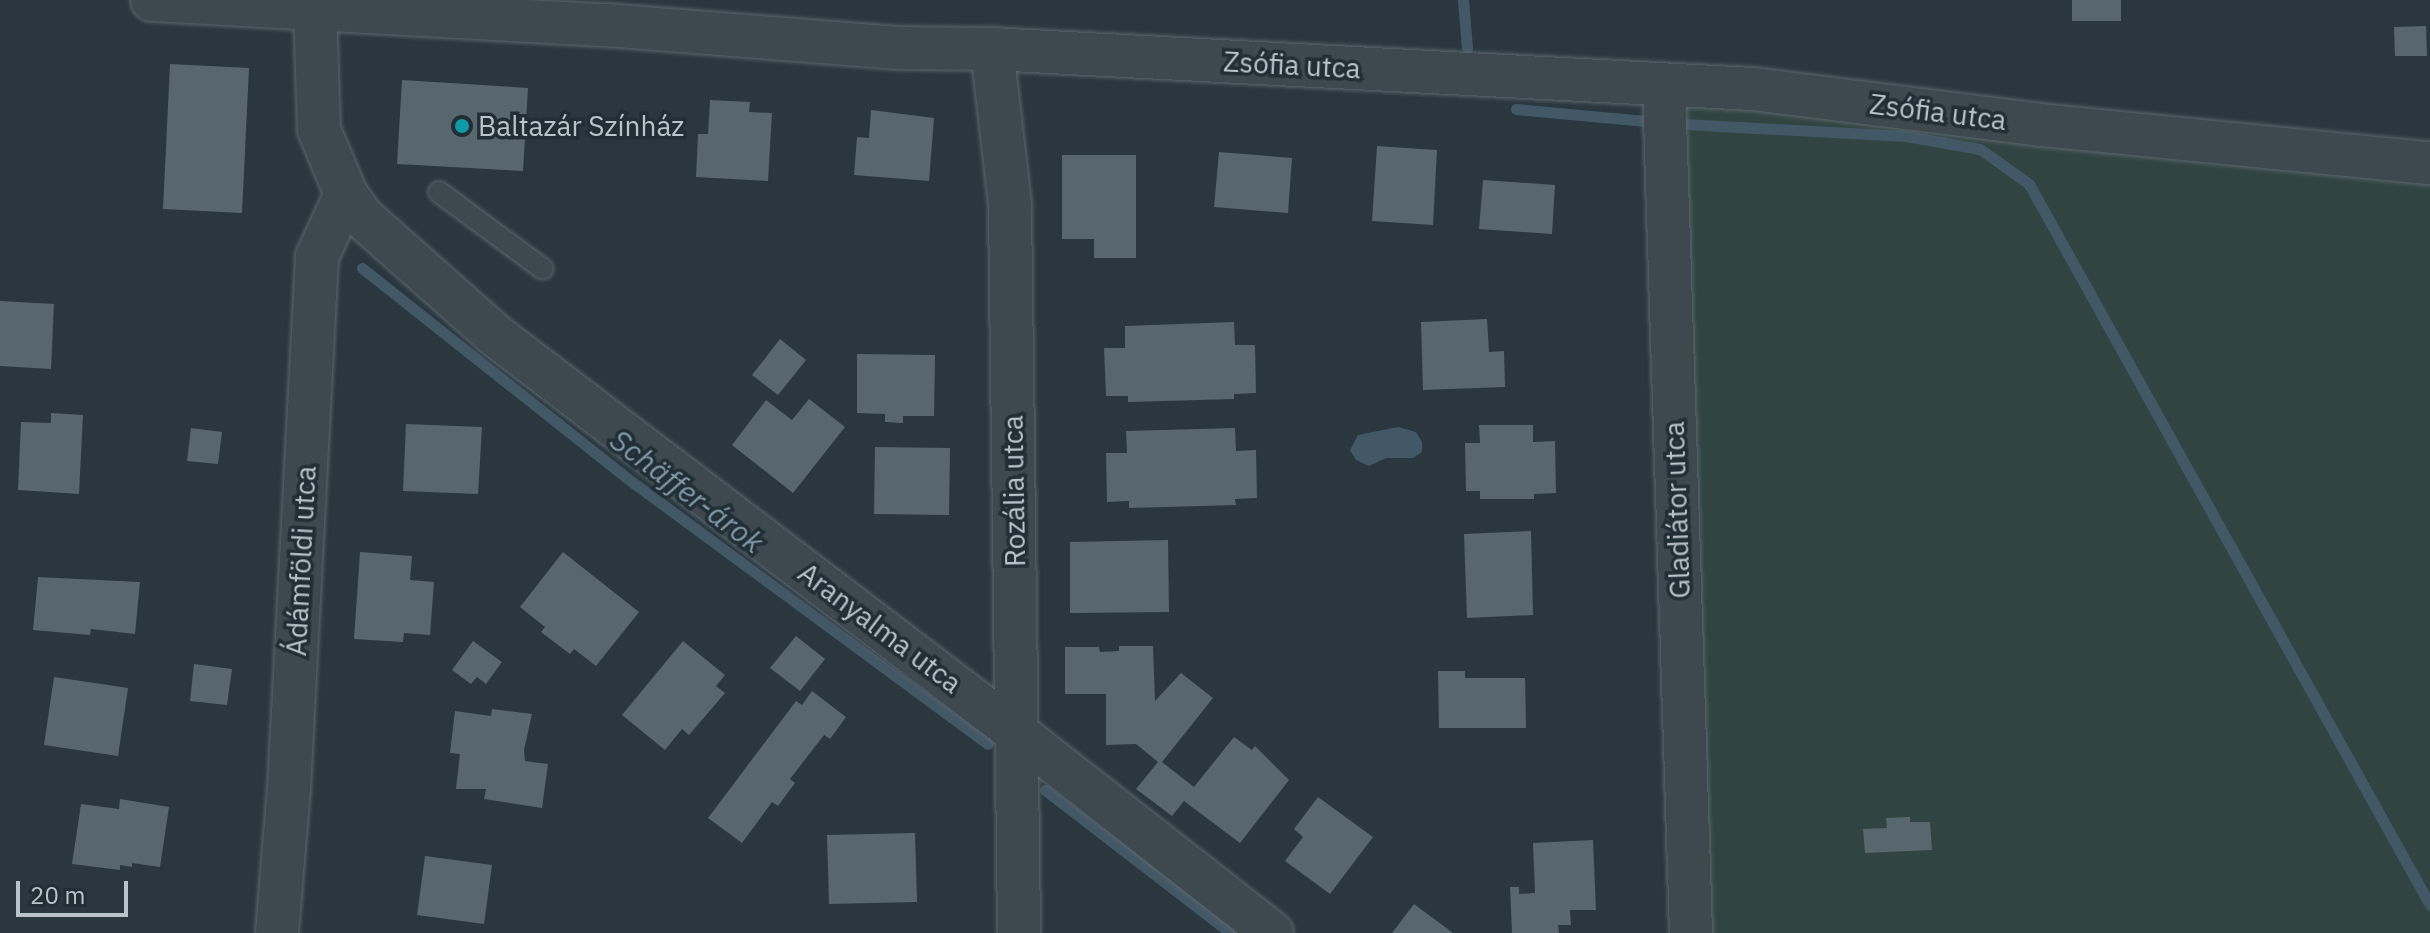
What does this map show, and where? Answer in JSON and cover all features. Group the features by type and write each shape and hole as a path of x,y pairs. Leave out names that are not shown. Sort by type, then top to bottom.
{"street":[{"name":"Zsófia utca","path":"152,0 606,25 898,48 992,49 1664,87 1753,89 2040,125 2430,163"},
{"name":"Aranyalma utca","path":"315,9 319,130 346,194 362,217 496,336 1017,733 1272,933"},
{"name":"Rozália utca","path":"992,49 1010,204 1019,933"},
{"name":"Gladiátor utca","path":"1664,87 1691,933"},
{"name":"Ádámföldi utca","path":"277,933 289,788 317,257 346,194"}],"lane":[{"path":"439,192 543,269"}],"green space":[{"path":"1664,87 2430,151 2430,933 1691,933"}],"water":[{"path":"1398,427 1416,432 1422,442 1422,452 1413,458 1386,458 1369,466 1356,460 1350,450 1358,435"}],"building":[{"path":"2072,0 2121,0 2121,21 2072,21"},
{"path":"2426,26 2427,56 2395,56 2394,27"},
{"path":"170,64 249,68 242,213 163,209"},
{"name":"Baltazár Színház","path":"402,80 528,88 523,171 397,164"},
{"path":"710,100 750,102 749,112 772,113 768,181 696,177 698,134 708,134"},
{"path":"871,110 934,118 929,181 854,175 857,137 869,138"},
{"path":"1377,146 1437,150 1433,225 1372,221"},
{"path":"1219,152 1292,158 1288,213 1214,207"},
{"path":"1062,155 1136,155 1136,258 1094,258 1094,239 1062,239"},
{"path":"1483,180 1555,185 1552,234 1479,229"},
{"path":"0,301 54,304 51,369 0,366"},
{"path":"1487,319 1489,352 1504,351 1505,387 1423,390 1421,322"},
{"path":"1234,322 1235,345 1255,345 1256,393 1234,394 1234,399 1128,402 1128,396 1106,396 1104,348 1125,348 1125,326"},
{"path":"780,339 806,360 778,395 752,375"},
{"path":"857,354 935,355 934,416 903,416 903,423 885,422 885,414 857,413"},
{"path":"809,399 845,427 793,493 732,445 766,400 792,420"},
{"path":"51,413 83,415 79,494 18,490 21,422 51,423"},
{"path":"406,424 482,427 478,494 403,491"},
{"path":"1479,425 1533,425 1533,442 1555,441 1556,493 1534,494 1534,499 1480,499 1480,491 1466,491 1465,443 1480,443"},
{"path":"191,428 222,432 218,464 187,461"},
{"path":"1235,428 1236,451 1256,450 1257,498 1235,499 1236,505 1129,508 1129,501 1107,502 1106,453 1127,453 1126,431"},
{"path":"875,447 950,448 949,515 874,514"},
{"path":"1531,531 1533,615 1467,618 1464,534"},
{"path":"1168,540 1169,612 1070,613 1070,542"},
{"path":"360,552 412,556 410,580 434,582 430,635 404,633 403,642 354,639"},
{"path":"563,552 639,612 596,666 574,649 570,654 541,632 545,627 520,607"},
{"path":"38,577 140,582 135,634 91,629 90,635 33,630"},
{"path":"796,636 825,659 800,691 770,668"},
{"path":"473,641 502,662 486,684 477,677 471,684 452,670"},
{"path":"683,641 725,675 716,686 725,693 689,735 682,729 665,750 622,715"},
{"path":"1119,646 1153,646 1155,701 1181,673 1213,698 1162,762 1194,787 1234,737 1252,750 1255,746 1289,780 1240,843 1184,801 1172,816 1136,789 1158,762 1136,744 1106,745 1106,694 1065,694 1065,647 1099,647 1100,652 1119,651"},
{"path":"194,664 232,669 227,705 190,701"},
{"path":"1438,671 1465,671 1465,678 1525,678 1526,728 1439,728"},
{"path":"54,677 128,688 118,756 44,745"},
{"path":"812,691 846,717 830,739 824,735 790,779 795,783 778,806 772,802 742,843 708,818 796,701 802,705"},
{"path":"492,709 532,714 524,750 525,761 548,764 542,808 484,799 486,789 456,789 460,754 450,753 455,711 491,716"},
{"path":"1318,797 1373,837 1330,894 1285,861 1303,837 1294,829"},
{"path":"120,799 169,807 160,867 132,863 132,867 120,865 120,870 72,864 81,804 119,809"},
{"path":"1910,817 1910,822 1930,822 1932,850 1865,853 1863,829 1887,828 1886,818"},
{"path":"915,833 917,902 829,904 827,835"},
{"path":"1593,840 1596,910 1570,910 1571,925 1558,925 1559,933 1512,933 1510,887 1519,887 1519,894 1535,893 1533,843"},
{"path":"425,856 492,865 484,924 417,915"},
{"path":"1414,904 1453,933 1392,933"}],"waterway":[{"path":"1463,0 1467,48"},
{"path":"1516,109 1645,121"},
{"path":"1684,124 1906,136 1980,149 2029,184 2430,905"},
{"name":"Schäffer-árok","path":"362,268 635,484 988,744"},
{"name":"Schäffer-árok","path":"1045,790 1231,933"}],"place":[{"name":"Baltazár Színház","path":"462,126"}]}
